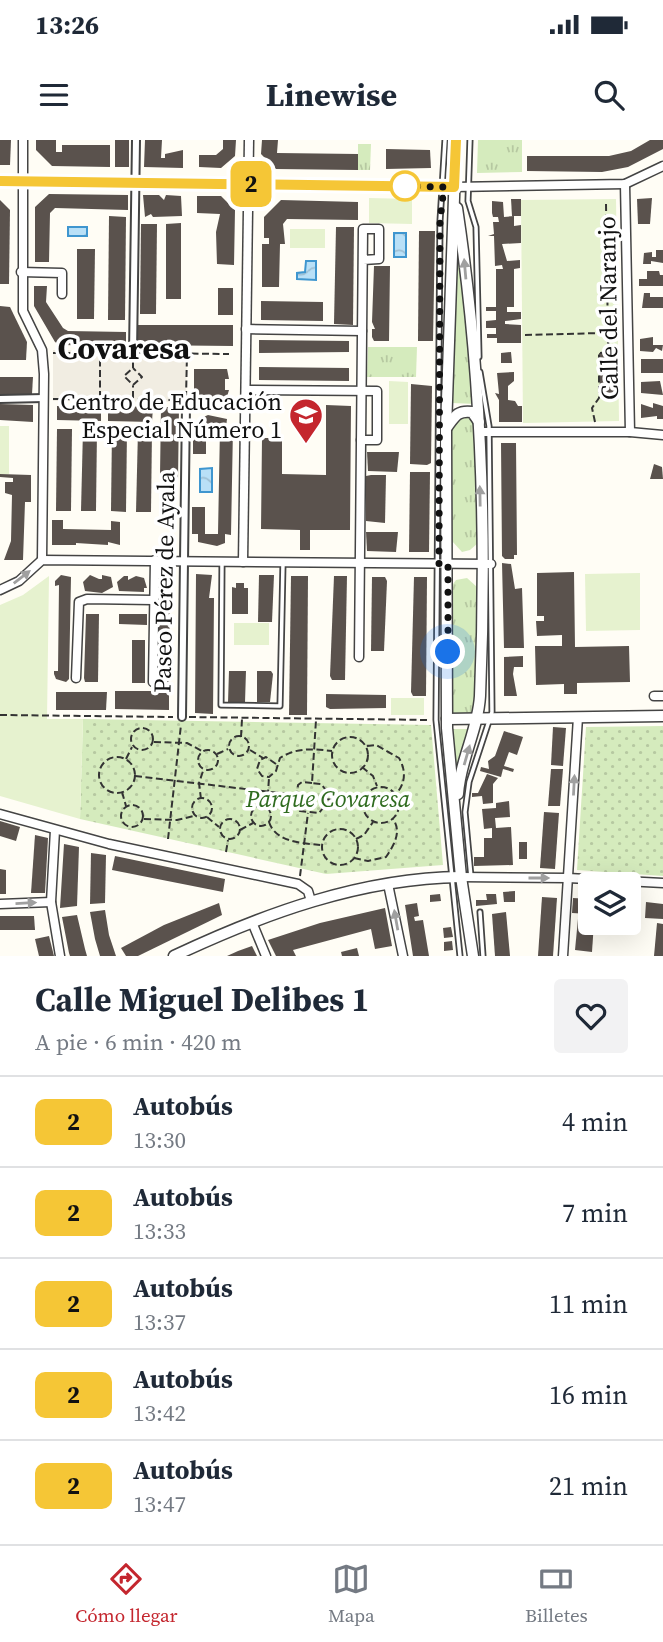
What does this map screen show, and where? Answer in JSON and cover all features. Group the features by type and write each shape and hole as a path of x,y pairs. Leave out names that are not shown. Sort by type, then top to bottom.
{"street":[{"path":"23,140 23,311 42,350 49,398 42,560"},
{"path":"133,353 136,140"},
{"path":"243,562 249,140"},
{"path":"456,140 449,187 442,720 473,956"},
{"path":"0,181 449,187 625,184 645,178 663,166"},
{"name":"Calle del Naranjo","path":"625,184 630,432"},
{"path":"449,187 482,428 486,564 478,719 458,789 457,822"},
{"path":"359,657 363,260"},
{"path":"21,272 62,273 62,294"},
{"path":"246,329 362,331"},
{"path":"246,390 377,391 377,440 361,440"},
{"path":"0,399 49,398"},
{"name":"Paseo Pérez de Ayala","path":"182,717 186,405"},
{"path":"446,429 456,414 463,411 472,412 482,428"},
{"path":"482,428 663,435"},
{"path":"0,590 19,581 42,560 486,564"},
{"path":"153,682 155,560"},
{"path":"76,678 79,602 87,599 153,600"},
{"path":"442,720 663,716"},
{"path":"563,956 578,717"},
{"path":"0,814 108,844 298,884 308,891 311,901"},
{"path":"55,830 51,902 61,956"},
{"path":"174,956 251,922 311,901 388,884 461,877 568,878 663,883"},
{"path":"388,884 402,956"},
{"path":"0,904 51,902"},
{"path":"251,922 266,956"}],"lane":[{"path":"443,565 440,221 449,187 445,140"},
{"path":"470,140 468,201 477,227 482,428"},
{"path":"222,562 221,705 280,706 283,563"},
{"path":"460,956 461,877 469,782 492,719 486,564"},
{"path":"442,720 461,877"},
{"path":"480,912 483,956"}],"path":[{"path":"606,204 609,350"},
{"path":"608,339 614,331"},
{"path":"526,335 602,333 608,339"},
{"path":"595,422 592,408 599,398 600,354 609,350 620,350"},
{"path":"54,353 229,354"},
{"path":"100,353 100,399"},
{"path":"133,353 133,368 142,377 133,385"},
{"path":"49,398 186,400 187,353"},
{"path":"133,368 124,376 133,385 133,399"},
{"path":"0,715 442,720"},
{"path":"168,839 182,717"},
{"path":"241,737 243,718"},
{"path":"312,783 316,719"},
{"path":"126,760 133,746 131,736 139,728 150,731 153,742"},
{"path":"229,749 232,740 241,737 247,740 249,749 262,758 269,757 276,764 276,771 269,777 267,807 271,812 269,822 279,835 304,843 322,845"},
{"path":"347,737 358,739 366,747 368,758 362,767 353,772 343,771 335,764 332,751 337,743 347,737"},
{"path":"133,746 143,750 153,742 180,742 216,754 229,749"},
{"path":"366,747 376,745 391,751 404,766 403,783 395,795"},
{"path":"229,749 239,757 249,749"},
{"path":"203,751 198,762 203,769"},
{"path":"276,764 288,753 332,751"},
{"path":"203,769 215,767 216,754"},
{"path":"117,757 126,760 132,765 135,776 131,786 122,792 107,789 100,776 107,761 117,757"},
{"path":"262,758 257,769 260,774 269,777"},
{"path":"362,767 373,776 377,787"},
{"path":"201,799 199,783 203,769"},
{"path":"135,776 297,795"},
{"path":"302,782 321,784 325,789 319,813 296,807 297,795 298,785 302,782"},
{"path":"377,787 389,789 395,795 398,808 393,818 384,822 373,821 366,814 363,803 368,793 377,787"},
{"path":"122,792 126,807 121,817 127,826 137,826 144,818"},
{"path":"195,816 193,804 201,799"},
{"path":"201,799 211,805 207,817"},
{"path":"324,799 363,803"},
{"path":"126,807 133,805 140,808 144,818"},
{"path":"254,823 251,817 254,808 267,807"},
{"path":"298,884 308,812"},
{"path":"144,818 170,821 195,816 207,817 228,839"},
{"path":"353,858 368,861 386,856 397,834 398,825 393,818"},
{"path":"220,828 225,820 232,820 240,830"},
{"path":"356,839 370,828 373,821"},
{"path":"228,839 237,836 240,830 254,823 263,825 269,822"},
{"path":"337,829 348,831 356,839 357,850 353,858 343,864 332,863 324,856 322,845 327,835 337,829"},
{"path":"226,852 228,839"}],"green space":[{"path":"478,140 522,140 522,172 477,173"},
{"path":"358,144 371,144 370,170 358,170"},
{"path":"369,198 412,199 412,224 369,223"},
{"path":"616,199 619,421 523,423 521,200"},
{"path":"290,229 325,229 325,248 290,248"},
{"path":"457,231 476,404 452,403"},
{"path":"368,347 417,347 416,377 367,377"},
{"path":"389,381 408,382 408,424 389,424"},
{"path":"465,416 477,424 478,543 470,550 462,552 452,541 451,429 457,419"},
{"path":"0,426 9,426 9,474 0,474"},
{"path":"640,573 640,630 586,631 585,574"},
{"path":"49,576 47,719 83,719 80,819 0,796 0,605 23,595"},
{"path":"467,578 477,587 477,713 451,713 451,587 456,580"},
{"path":"234,623 269,623 269,645 234,645"},
{"path":"391,698 424,698 424,715 391,715"},
{"name":"Parque Covaresa","path":"83,719 431,725 443,865 326,874 80,819"},
{"path":"663,726 663,876 641,874 641,872 577,870 586,727"},
{"path":"451,729 472,729 457,793"}],"shaded area":[{"path":"53,350 187,352 186,402 53,401"}],"water":[{"path":"68,227 87,227 87,236 68,236"},
{"path":"394,233 406,233 406,257 394,257"},
{"path":"306,261 316,261 316,280 297,279 297,273 305,272"},
{"path":"212,468 212,492 200,492 200,469"}],"building":[{"path":"0,140 11,140 10,165 0,165"},
{"path":"36,140 56,140 56,152 62,152 62,145 110,145 110,167 52,166 36,150"},
{"path":"115,140 129,140 129,167 115,167"},
{"path":"145,140 162,140 161,158 165,158 165,154 183,150 183,168 144,167"},
{"path":"223,140 236,140 235,156 221,168 199,167 199,155 216,155 223,149"},
{"path":"262,140 278,140 277,153 358,154 358,170 276,169 261,154"},
{"path":"650,140 663,140 663,149 628,167 602,172 527,171 527,156 609,156 631,151"},
{"path":"386,149 430,150 431,168 386,169"},
{"path":"49,194 128,195 128,210 55,208 50,213 49,262 35,262 35,207"},
{"path":"143,195 159,195 164,200 166,195 181,196 182,216 153,217 151,214 145,217"},
{"path":"197,196 221,196 235,210 234,265 217,264 216,232 220,214 197,213"},
{"path":"652,198 650,224 638,224 637,199"},
{"path":"511,199 521,199 521,216 512,216"},
{"path":"0,200 10,210 9,284 0,284"},
{"path":"281,200 358,202 358,220 287,219 283,224 285,244 280,244 279,287 262,287 262,244 269,244 269,238 264,238 264,217"},
{"path":"492,201 503,202 504,217 514,216 514,226 521,225 521,243 502,244 507,261 520,260 520,268 514,269 514,307 507,307 507,312 521,312 521,319 505,321 505,324 521,325 521,343 497,343 497,338 487,338 487,334 496,334 496,328 486,328 486,321 496,320 496,311 486,311 486,307 496,307 496,269 503,269 502,265 495,266 494,236 488,236 494,234 493,222 499,222 498,217 493,217"},
{"path":"109,216 126,217 125,320 108,320"},
{"path":"181,223 181,299 166,299 166,224"},
{"path":"141,224 157,224 156,314 140,314"},
{"path":"336,227 354,227 353,325 334,324"},
{"path":"419,231 435,231 433,341 418,341"},
{"path":"77,249 95,249 94,319 77,319"},
{"path":"656,250 663,250 663,263 651,261 651,264 643,264 644,253 652,252 652,257 656,257"},
{"path":"374,266 390,266 389,341 374,341 372,337 372,329 375,329 372,322"},
{"path":"647,271 659,271 660,275 663,275 663,286 639,286 639,279 647,279"},
{"path":"34,286 47,286 46,302 63,328 68,331 126,332 126,346 60,345 55,342 34,306"},
{"path":"218,288 233,288 233,315 218,315"},
{"path":"644,293 650,293 650,297 663,297 663,308 642,308"},
{"path":"261,301 323,302 323,321 261,320"},
{"path":"0,306 10,307 27,342 26,360 0,360"},
{"path":"138,325 233,325 233,346 138,345"},
{"path":"653,337 653,345 663,345 662,351 656,348 653,352 640,351 640,339"},
{"path":"259,340 349,341 349,352 259,353"},
{"path":"511,352 512,363 501,363 501,353"},
{"path":"599,353 611,353 611,360 615,360 616,393 600,394"},
{"path":"641,359 663,359 663,373 641,373"},
{"path":"259,367 349,368 349,381 259,380"},
{"path":"194,369 227,369 229,379 225,379 225,390 229,390 226,400 194,400"},
{"path":"514,372 514,381 508,386 508,400 522,406 522,422 499,422 499,400 495,393 499,394 497,373"},
{"path":"0,377 33,377 32,394 0,394"},
{"path":"660,381 663,395 641,393 641,382"},
{"path":"411,384 432,386 431,463 427,465 410,464"},
{"path":"653,403 663,406 663,419 657,419 657,416 641,418 641,404 653,408"},
{"path":"0,404 33,405 33,422 0,420"},
{"path":"326,405 351,406 350,530 310,530 310,550 300,550 300,530 261,529 262,438 282,438 282,474 326,475"},
{"path":"57,406 101,406 101,421 57,420"},
{"path":"108,406 153,407 152,422 108,421"},
{"path":"161,407 179,407 178,480 173,481 166,481 166,475 160,475"},
{"path":"208,415 227,419 226,427 233,428 231,535 225,534 225,543 217,546 198,542 198,534 192,534 192,507 205,507 205,534 218,534 220,428 206,427 206,454 193,454 193,427 199,427 199,419"},
{"path":"57,429 72,429 71,511 56,511"},
{"path":"83,429 97,430 96,511 81,511"},
{"path":"112,430 127,430 126,512 111,511"},
{"path":"138,430 152,430 151,512 136,512"},
{"path":"501,443 516,443 517,555 514,555 514,559 505,559 502,556"},
{"path":"367,452 399,452 397,472 368,471"},
{"path":"654,464 662,467 663,479 650,479"},
{"path":"410,472 430,472 429,552 409,552"},
{"path":"0,474 31,475 31,502 25,502 23,560 4,560 11,541 12,495 5,493 5,482 13,482 13,478 0,477"},
{"path":"386,475 385,523 366,521 366,476"},
{"path":"52,520 63,520 63,529 111,530 111,521 120,522 120,545 108,542 108,545 52,545"},
{"path":"366,532 398,532 396,552 367,551"},
{"path":"502,563 511,564 515,589 522,588 524,648 504,648"},
{"path":"574,572 575,647 629,646 630,682 577,683 577,694 564,694 564,684 536,685 535,646 562,646 562,635 537,636 536,621 544,621 544,616 537,616 537,573"},
{"path":"196,574 212,575 209,598 214,598 213,714 195,713"},
{"path":"61,575 71,577 69,679 66,682 56,679 54,674 54,671 58,671 59,585 55,586 55,581"},
{"path":"90,575 99,579 102,579 102,575 111,577 113,587 102,593 85,591 83,582"},
{"path":"259,575 274,575 272,622 258,622"},
{"path":"128,576 128,580 136,576 144,578 147,588 144,588 144,592 119,591 117,582"},
{"path":"160,576 170,576 169,684 158,683"},
{"path":"291,576 308,576 307,715 289,715"},
{"path":"334,576 347,576 345,680 332,680 330,676"},
{"path":"372,577 385,577 387,581 384,651 371,651"},
{"path":"414,577 427,577 426,696 413,696 411,692"},
{"path":"236,583 244,583 244,588 248,588 248,614 232,614 232,587 236,588"},
{"path":"86,614 99,614 98,682 85,682 84,678"},
{"path":"119,614 147,614 147,625 119,624"},
{"path":"132,640 145,640 145,683 132,683"},
{"path":"523,656 523,667 514,667 517,696 504,696 504,657"},
{"path":"229,671 246,671 245,702 228,702"},
{"path":"257,671 271,671 273,674 270,702 257,702"},
{"path":"115,691 169,691 169,710 115,709"},
{"path":"56,692 107,692 106,710 56,710"},
{"path":"326,694 386,695 386,708 330,709 326,707"},
{"path":"553,727 566,728 563,766 551,765"},
{"path":"504,731 523,737 517,755 509,752 504,766 514,769 513,772 503,769 501,777 480,771 481,767 489,769 488,761 495,756"},
{"path":"551,769 563,769 560,806 548,806"},
{"path":"487,774 498,778 493,784 493,803 483,804 482,796 472,797 472,793 478,793"},
{"path":"509,801 510,817 495,818 496,828 511,827 513,865 474,866 474,857 484,857 484,838 492,838 492,828 484,829 482,809 496,808 496,803"},
{"path":"544,812 559,813 555,869 540,868"},
{"path":"0,821 20,827 16,841 0,836"},
{"path":"35,835 48,838 45,893 31,893"},
{"path":"519,842 527,842 527,859 519,859"},
{"path":"64,844 79,847 77,906 60,908"},
{"path":"91,853 106,855 105,903 90,904"},
{"path":"115,856 225,879 223,892 112,870"},
{"path":"0,869 6,870 6,894 0,894"},
{"path":"515,891 515,902 504,902 503,892"},
{"path":"440,894 441,901 430,902 430,895"},
{"path":"486,894 496,894 497,904 476,906 476,900 487,900"},
{"path":"542,897 557,898 553,956 538,956"},
{"path":"573,898 578,898 578,913 572,913"},
{"path":"646,902 663,904 663,919 645,918"},
{"path":"219,903 222,915 138,956 126,956 121,948 164,925"},
{"path":"417,903 419,916 414,917 415,921 423,920 429,956 413,956 405,905"},
{"path":"385,908 392,946 375,949 371,929 293,950 296,956 276,956 268,940 320,923"},
{"path":"105,910 116,956 100,956 95,939 90,912"},
{"path":"506,912 510,956 495,956 492,914"},
{"path":"77,915 87,956 70,956 69,953 62,917"},
{"path":"0,916 34,916 35,930 0,930"},
{"path":"578,919 578,935 593,935 592,952 575,950"},
{"path":"657,923 663,924 663,956 654,956"},
{"path":"451,927 453,937 444,938 443,928"},
{"path":"49,936 54,956 39,956 35,939"},
{"path":"452,941 453,950 444,951 444,942"},
{"path":"252,946 257,956 227,956 238,951"},
{"path":"357,948 359,956 342,956 341,952"}],"bus line":[{"name":"2","path":"0,181 454,187 456,140"}],"place":[{"name":"Centro de Educación Especial Número 1","path":"306,445"}],"district":[{"name":"Covaresa","path":"124,348"}],"route":[{"path":"405,186 444,187 440,221 439,565 448,565 448,652"}]}
